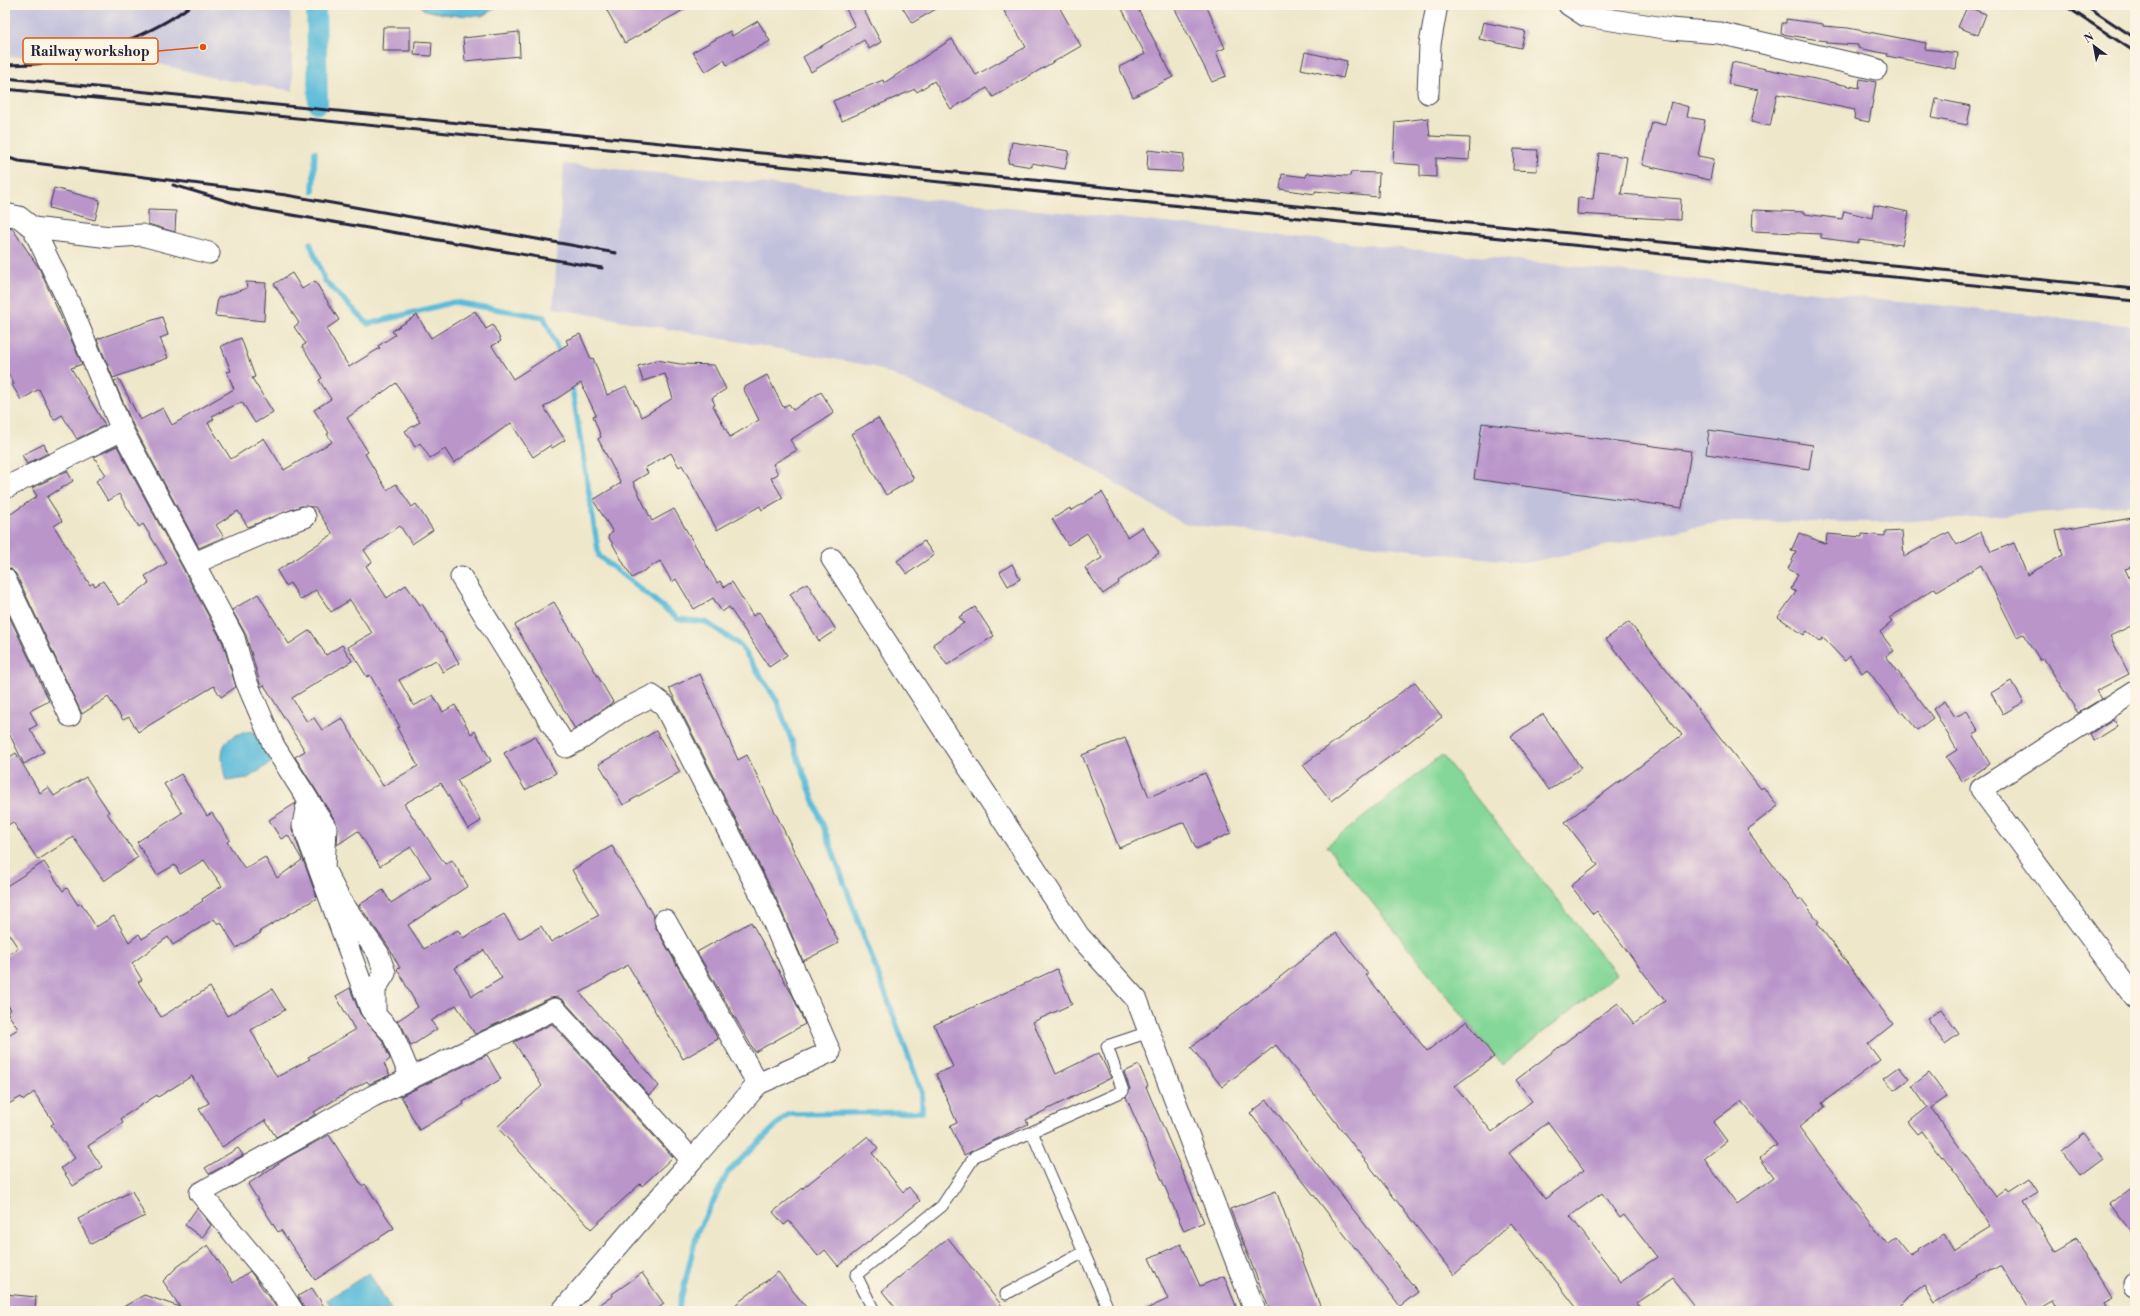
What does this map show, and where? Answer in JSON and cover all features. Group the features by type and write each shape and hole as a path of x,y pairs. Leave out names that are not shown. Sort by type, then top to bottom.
{"street":[{"path":"1428,94 1430,44 1437,5"},
{"path":"1569,5 1586,16 1671,29 1719,33 1876,69"},
{"path":"5,214 19,217 33,228 70,303 122,430 195,563 234,638 246,681 274,746 326,828 324,869 340,900 378,953 385,973 375,989 375,1015 392,1033 404,1081"},
{"path":"33,228 110,237 142,235 209,253"},
{"path":"5,488 122,430"},
{"path":"195,563 287,522 305,517"},
{"path":"832,559 1079,936 1137,1000 1255,1311"},
{"path":"461,576 566,747 581,739 622,711 652,696 664,705 765,903 830,1052 758,1084 562,1311"},
{"path":"5,579 70,716"},
{"path":"2135,691 1981,790 2135,998"},
{"path":"306,809 303,825 318,869 404,1081"},
{"path":"665,920 758,1084"},
{"path":"293,1311 274,1282 200,1193 373,1096 554,1009 692,1160"}],"lane":[{"path":"874,1311 856,1275 942,1206 975,1156 1123,1091 1107,1046 1149,1032"},
{"path":"1032,1132 1109,1311"},
{"path":"1006,1294 1084,1252"}],"shaded area":[{"path":"5,5 290,5 293,91 214,78 129,56 104,41 68,38 61,55 5,57"},
{"path":"564,164 1100,216 2135,326 2135,503 2082,510 1897,522 1720,522 1526,563 1184,524 1050,444 872,366 553,308"}],"green space":[{"path":"1442,755 1616,974 1502,1065 1327,846"}],"water":[{"path":"421,5 501,5 482,16 450,15 424,10"},
{"path":"252,731 263,745 272,762 248,778 226,781 222,754 227,741 241,733"},
{"path":"369,1273 392,1311 333,1311 327,1300"}],"building":[{"path":"604,5 692,5 625,43"},
{"path":"844,5 861,5 881,42 869,49 864,40 811,72 803,57 855,26"},
{"path":"901,5 943,5 912,23"},
{"path":"1015,5 1058,5 1081,46 993,97 987,88 951,109 934,81 917,92 915,89 842,121 833,101 883,80 884,83 952,39 976,75 1026,47 1004,11"},
{"path":"1120,5 1136,5 1173,77 1133,97 1119,67 1145,54"},
{"path":"1173,5 1206,5 1225,48 1216,52 1226,76 1212,82"},
{"path":"1967,7 1986,14 1978,35 1958,27"},
{"path":"1786,19 1823,24 1823,26 1848,28 1926,43 1925,49 1958,53 1956,69 1887,56 1888,54 1858,48 1858,45 1826,43 1826,41 1781,34 1782,23 1786,23"},
{"path":"758,21 770,41 727,65 724,60 705,72 693,52 730,31 732,36"},
{"path":"1483,22 1525,31 1521,48 1479,39"},
{"path":"383,27 410,27 410,51 382,51"},
{"path":"519,32 520,56 465,61 463,38"},
{"path":"415,41 432,42 431,56 414,55"},
{"path":"1305,52 1347,61 1343,78 1301,69"},
{"path":"1732,62 1859,88 1860,79 1876,82 1869,122 1854,119 1855,110 1777,94 1770,126 1751,122 1759,90 1728,84"},
{"path":"1936,99 1971,106 1967,125 1932,118"},
{"path":"1671,102 1689,107 1687,117 1705,120 1698,156 1714,159 1710,180 1642,165 1652,122 1665,125"},
{"path":"1428,118 1430,136 1470,138 1469,160 1436,158 1436,177 1420,176 1420,165 1393,163 1395,122"},
{"path":"1012,142 1069,151 1065,169 1032,163 1032,167 1008,163"},
{"path":"1514,149 1538,150 1537,171 1513,170"},
{"path":"1148,150 1184,154 1182,172 1147,170"},
{"path":"1599,153 1627,157 1621,194 1681,199 1680,220 1577,214 1578,198 1593,199"},
{"path":"1351,172 1379,173 1378,197 1315,191 1315,194 1280,189 1282,174 1306,177 1307,173 1350,176"},
{"path":"54,188 100,200 95,220 49,208"},
{"path":"1874,205 1909,212 1902,245 1859,240 1859,243 1821,238 1821,234 1752,231 1753,210 1805,212 1805,214 1842,219 1844,211 1872,218"},
{"path":"148,210 176,211 175,232 148,224"},
{"path":"5,226 12,228 39,268 82,364 71,368 105,425 77,439 62,415 54,420 39,389 21,400 12,385 14,384 5,368"},
{"path":"292,273 302,289 315,281 339,320 326,329 349,367 380,348 378,346 395,335 392,331 417,315 431,338 475,311 486,329 493,325 501,341 492,346 513,379 568,344 566,340 580,334 591,359 593,358 607,395 626,386 642,417 673,398 665,374 643,381 638,366 657,360 680,364 714,365 726,389 712,398 715,405 713,406 730,437 759,420 743,388 767,375 783,407 789,404 793,410 821,392 834,413 790,440 797,450 773,464 778,474 771,478 783,498 762,510 760,506 717,530 682,465 679,467 671,453 645,468 648,473 633,482 652,521 674,509 717,583 720,581 724,587 732,582 753,616 759,612 787,655 769,667 729,607 722,612 713,598 694,609 676,579 672,582 660,561 632,578 608,536 613,532 593,500 621,483 598,439 601,437 593,416 596,415 581,383 544,407 565,440 552,448 551,445 533,457 511,423 454,463 445,449 430,458 420,443 415,447 405,431 420,422 396,383 347,418 368,452 365,454 387,490 396,484 412,507 416,504 433,530 412,544 400,526 364,550 372,562 366,566 387,598 406,585 420,605 422,604 440,633 441,632 459,663 443,672 436,660 399,680 414,706 433,695 443,712 455,705 471,734 475,731 491,761 457,780 481,821 468,829 441,783 404,804 445,864 452,860 468,886 408,925 424,949 458,930 463,938 504,914 519,939 541,926 551,942 599,915 572,870 612,846 654,917 655,926 718,1039 683,1059 628,965 580,993 659,1086 649,1095 564,1001 558,997 550,998 475,1034 456,1005 431,1021 437,1029 411,1046 403,1028 397,1021 418,1007 397,969 400,968 388,946 359,905 383,890 391,903 431,877 411,847 380,866 358,831 337,845 338,829 336,822 295,757 305,751 264,685 261,687 246,635 232,610 258,594 289,644 310,630 326,655 342,645 352,661 292,698 307,722 314,718 322,730 342,718 383,786 418,766 397,728 400,727 370,675 367,677 348,647 372,633 350,600 331,612 316,590 301,600 290,583 286,586 277,571 333,534 315,507 301,506 248,527 238,511 216,525 224,537 199,548 133,425 114,381 119,379 140,420 163,408 172,425 234,389 227,372 231,371 221,346 241,338 255,377 252,378 273,412 255,423 242,402 212,416 214,419 208,423 231,459 264,438 284,470 332,442 327,434 329,433 314,410 331,399 319,380 322,378 302,346 306,344 294,327 299,323 274,284","holes":["484,950 502,978 472,996 455,968"]},
{"path":"246,282 266,283 264,321 215,316 218,298 247,288"},
{"path":"162,317 168,335 160,338 168,358 113,378 97,339"},
{"path":"878,418 914,479 886,495 851,434"},
{"path":"1482,423 1691,451 1682,508 1474,479"},
{"path":"1709,430 1813,445 1809,469 1706,454"},
{"path":"44,444 48,453 27,464 22,455"},
{"path":"117,446 223,643 236,687 221,697 214,686 138,732 129,717 123,720 108,697 82,714 16,574 11,569 5,567 5,518 37,496 32,488 67,471 73,481 47,497 62,521 54,526 90,585 93,583 95,586 103,581 119,605 149,583 145,576 167,563 143,524 139,527 119,494 108,501 96,481 106,475 94,457"},
{"path":"1102,492 1127,537 1142,527 1159,553 1118,581 1119,583 1103,594 1085,568 1102,558 1087,533 1068,545 1052,519 1070,508 1071,511"},
{"path":"2132,518 2135,533 2135,566 2125,569 2135,590 2135,624 2110,636 2129,674 2096,691 2101,699 2078,713 2044,659 2040,660 2023,634 2017,637 1981,565 1937,591 1935,588 1889,618 1892,622 1880,632 1894,651 1886,656 1933,718 1917,730 1903,712 1901,714 1867,669 1862,673 1850,656 1845,661 1823,638 1820,642 1807,631 1804,635 1778,617 1796,592 1791,589 1798,574 1788,569 1796,552 1791,551 1799,533 1826,544 1827,534 1862,537 1862,534 1885,536 1885,532 1902,531 1904,557 1949,532 1957,545 1981,532 1991,552 2014,543 2027,575 2063,555 2056,531"},
{"path":"924,541 934,555 907,574 897,561"},
{"path":"1012,564 1020,579 1008,586 1000,572"},
{"path":"807,583 836,630 819,641 790,594"},
{"path":"554,602 613,702 575,729 515,625"},
{"path":"5,607 49,701 30,711 37,725 30,729 44,752 24,764 5,725"},
{"path":"975,607 994,636 947,665 933,644 964,623 959,617"},
{"path":"1629,622 1761,789 1763,787 1778,806 1747,830 1799,900 1801,898 1819,922 1817,923 1893,1024 1868,1044 1880,1060 1822,1103 1825,1107 1799,1127 1886,1243 1895,1236 1910,1255 1944,1234 1954,1251 1991,1228 1961,1182 1922,1131 1918,1134 1908,1122 1927,1107 1912,1086 1929,1073 1947,1097 1931,1108 1996,1197 2007,1189 2009,1192 2029,1179 2038,1193 2023,1202 2055,1252 2077,1239 2112,1297 2105,1301 2111,1311 2059,1311 2053,1300 2035,1311 2029,1311 2001,1264 1935,1303 1925,1286 1891,1311 1698,1311 1673,1279 1637,1303 1643,1311 1579,1311 1511,1223 1454,1275 1276,1045 1222,1087 1191,1047 1336,933 1368,974 1366,975 1427,1051 1467,1021 1494,1057 1455,1086 1492,1132 1532,1101 1516,1080 1593,1021 1618,1003 1634,1024 1665,1001 1597,911 1593,914 1571,886 1598,865 1565,822 1682,735 1606,639","holes":["1741,1101 1777,1145 1760,1158 1774,1177 1737,1204 1704,1159 1727,1141 1713,1122","1548,1122 1584,1170 1545,1199 1509,1153","1602,1193 1620,1218 1624,1215 1657,1257 1621,1282 1570,1216"]},
{"path":"700,674 738,760 747,755 839,943 803,961 776,898 669,688"},
{"path":"2011,681 2024,702 2003,714 1991,693"},
{"path":"1415,682 1442,717 1331,801 1303,765"},
{"path":"1945,701 1955,717 1967,711 1979,732 1973,735 1990,764 1963,782 1946,757 1957,750 1933,709"},
{"path":"1543,714 1581,768 1549,790 1511,736"},
{"path":"2113,719 2118,726 2094,741 2090,734"},
{"path":"656,731 680,772 623,805 599,764"},
{"path":"535,736 556,773 525,790 504,753"},
{"path":"1125,738 1149,797 1205,773 1231,833 1196,849 1184,822 1119,848 1082,755"},
{"path":"16,753 40,793 48,787 54,796 86,777 109,812 107,813 138,857 104,881 73,837 38,860 13,822 5,827 5,760"},
{"path":"181,774 207,816 212,813 230,840 227,842 245,869 265,857 277,878 302,860 288,835 281,839 269,820 296,803 292,829 317,898 260,931 261,933 236,948 221,922 218,924 214,919 173,945 168,937 132,963 142,980 138,982 161,1017 210,987 227,1016 272,989 285,1010 251,1030 261,1049 260,1050 277,1077 310,1059 308,1057 355,1030 336,996 350,988 360,1014 382,1040 390,1059 384,1064 390,1075 369,1084 367,1081 314,1112 316,1114 276,1137 265,1120 222,1147 199,1109 209,1103 192,1076 158,1097 157,1095 121,1118 123,1123 88,1146 102,1167 73,1186 61,1168 75,1158 51,1125 54,1123 34,1092 24,1100 21,1097 5,1106 5,1037 18,1029 7,1012 11,1010 5,1000 5,957 18,948 5,928 5,887 44,862 63,891 67,888 78,905 81,903 96,927 114,916 129,942 139,934 142,939 203,901 202,899 222,886 204,860 180,874 175,865 157,875 137,842 182,813 164,784"},
{"path":"751,922 793,996 805,1024 755,1052 697,952"},
{"path":"1057,969 1072,1004 1033,1022 1056,1074 1099,1053 1111,1078 1026,1120 1028,1124 964,1155 950,1126 957,1123 936,1074 953,1067 934,1025"},
{"path":"1941,1009 1959,1034 1945,1044 1927,1019"},
{"path":"552,1024 673,1157 642,1186 640,1184 591,1229 497,1127 542,1086 514,1042"},
{"path":"487,1055 501,1079 463,1102 464,1104 419,1130 401,1096"},
{"path":"1139,1065 1148,1086 1146,1087 1204,1222 1184,1231 1126,1097 1130,1089 1124,1072"},
{"path":"1899,1067 1909,1079 1894,1090 1884,1078"},
{"path":"1267,1100 1418,1292 1400,1306 1250,1113"},
{"path":"2084,1133 2103,1158 2080,1175 2061,1151"},
{"path":"329,1135 362,1186 365,1184 394,1228 315,1280 281,1230 278,1232 248,1184 288,1157"},
{"path":"868,1136 878,1148 872,1153 903,1192 909,1187 920,1201 838,1266 825,1250 818,1256 789,1221 784,1225 773,1212"},
{"path":"238,1148 243,1155 209,1174 205,1168"},
{"path":"2135,1185 2135,1237 2110,1204"},
{"path":"132,1191 145,1216 91,1244 78,1219"},
{"path":"1276,1191 1322,1311 1270,1311 1230,1209"},
{"path":"197,1208 211,1225 202,1238 185,1225"},
{"path":"948,1238 1006,1311 898,1311 882,1291"},
{"path":"1181,1244 1200,1286 1224,1276 1238,1311 1142,1311 1168,1299 1149,1258"},
{"path":"208,1245 233,1283 250,1271 279,1311 116,1311 144,1295 180,1307 163,1281 177,1267"},
{"path":"778,1272 809,1311 727,1311"},
{"path":"642,1273 664,1304 654,1311 589,1311 613,1296 612,1294"},
{"path":"312,1288 327,1311 305,1311 298,1296"},
{"path":"5,1294 36,1297 35,1311 5,1311"}],"waterway":[{"path":"316,5 318,104"},
{"path":"313,191 315,152"},
{"path":"310,243 325,281 368,324 454,302 544,317 561,356"},
{"path":"571,381 599,556 678,619 706,622 741,646 777,701 922,1093 922,1112 788,1114 728,1172 697,1233 678,1311"}],"railway":[{"path":"5,65 45,63 102,50 141,35 176,16 191,5"},
{"path":"2064,5 2135,52"},
{"path":"2085,5 2135,38"},
{"path":"5,78 2135,289"},
{"path":"5,89 2135,301"},
{"path":"5,157 19,161 286,195 616,253"},
{"path":"173,185 251,208 602,268"}],"place":[{"name":"Railway workshop","path":"203,47"}]}
